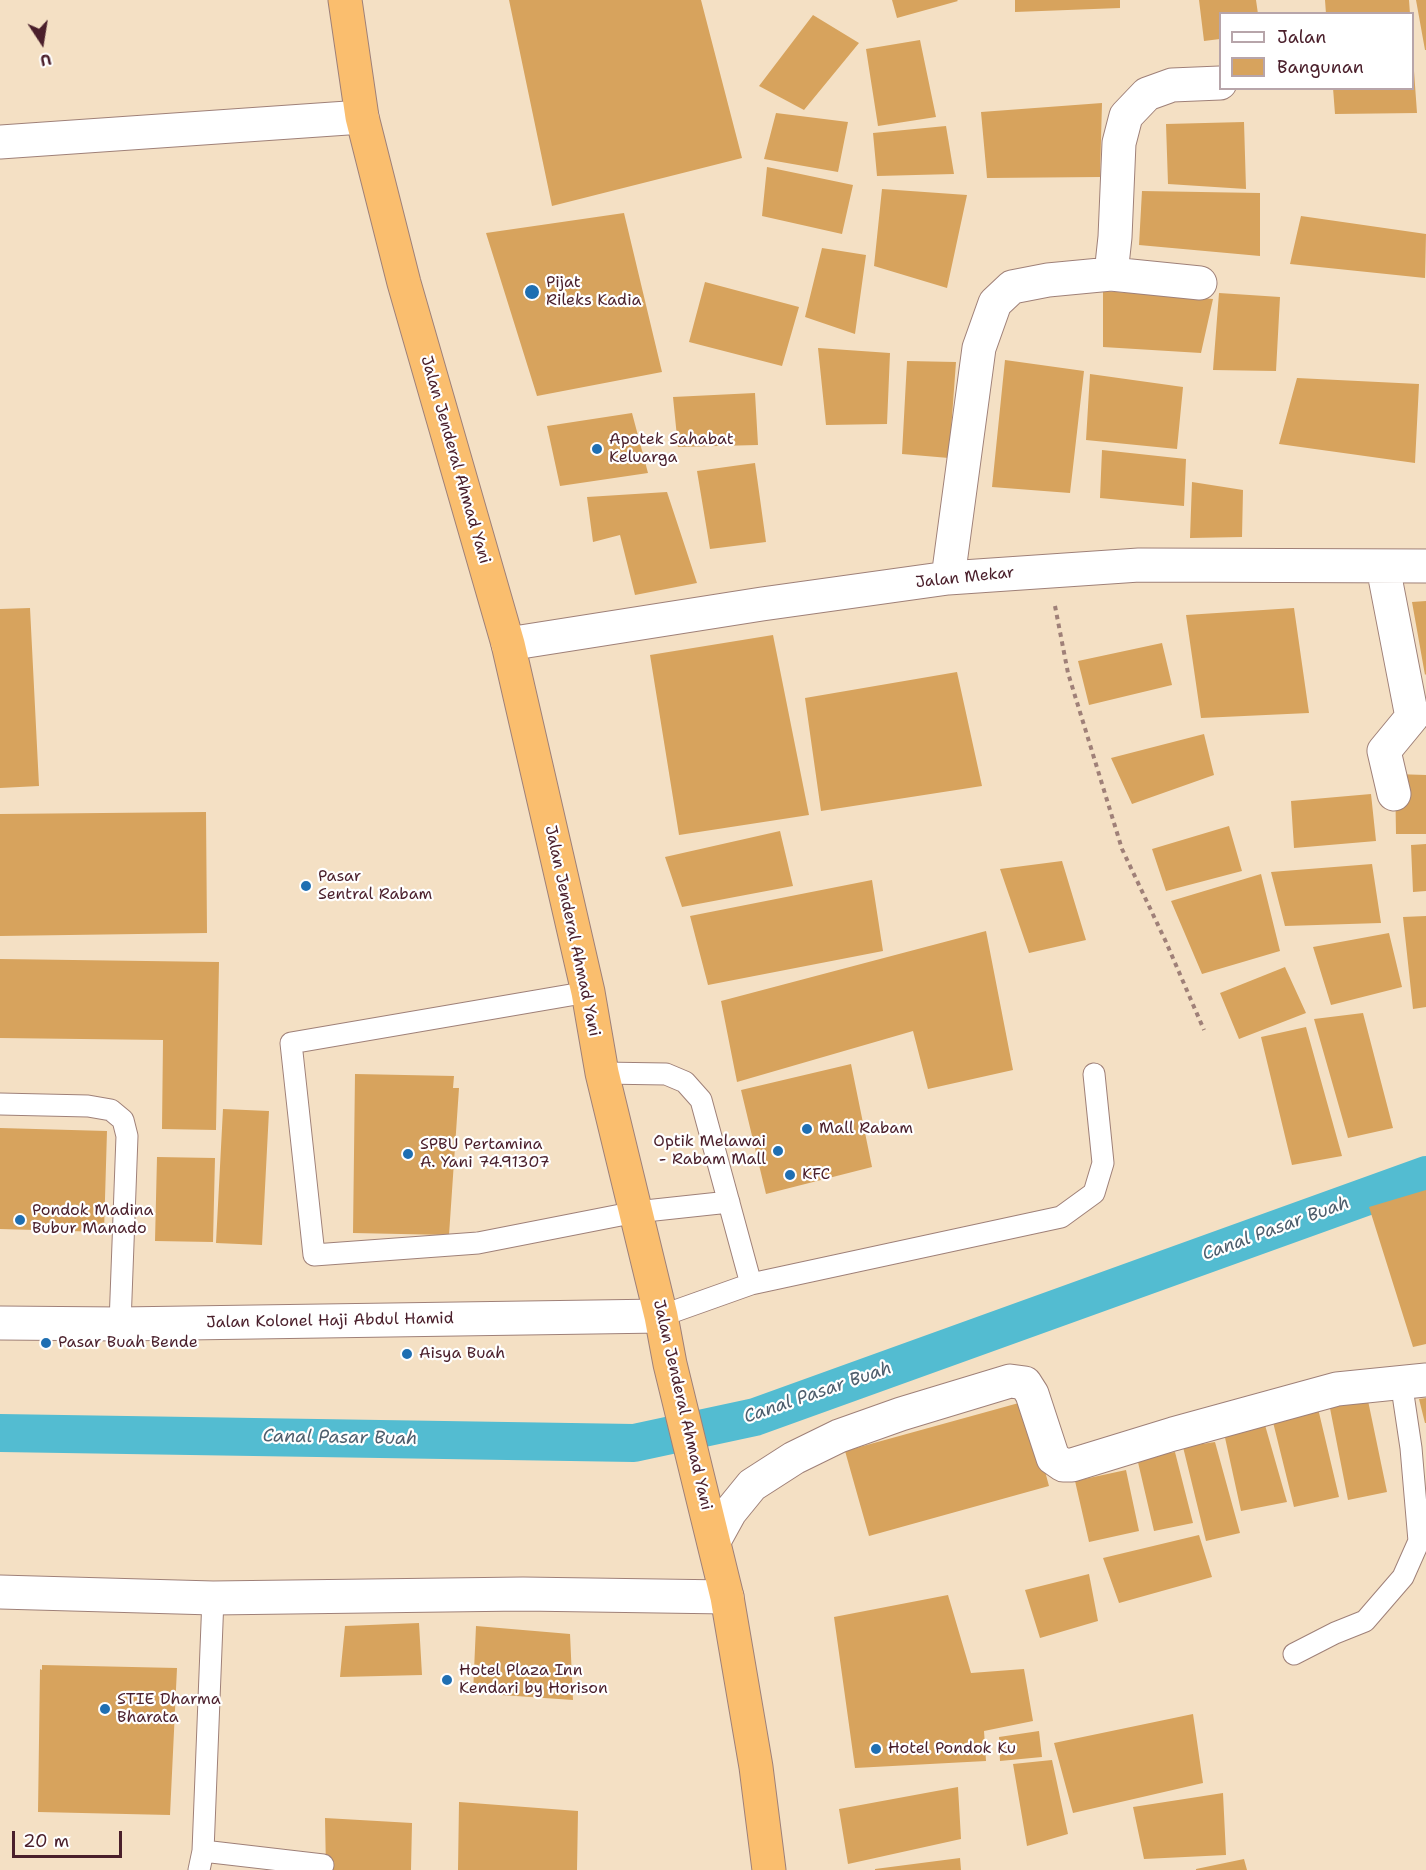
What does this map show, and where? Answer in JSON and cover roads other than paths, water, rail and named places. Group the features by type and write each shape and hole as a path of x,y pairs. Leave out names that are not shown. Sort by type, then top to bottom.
{"highway":[{"name":"Jalan Jenderal Ahmad Yani","path":"345,0 362,117 404,283 507,644 588,992 602,1073 661,1316 670,1364 728,1597 756,1767 768,1870"}],"street":[{"path":"1111,274 1119,143 1126,116 1147,94 1172,85 1219,83"},
{"path":"0,142 362,117"},
{"path":"948,578 979,348 995,303 1012,287 1048,280 1111,274 1200,283"},
{"name":"Jalan Mekar","path":"507,644 762,604 948,578 1139,565 1426,566"},
{"path":"1383,567 1412,717 1384,751 1394,794"},
{"name":"Jalan Kolonel Haji Abdul Hamid","path":"0,1323 120,1324 661,1316"},
{"path":"714,1541 730,1512 752,1485 794,1458 839,1436 901,1414 1010,1381 1024,1383 1032,1394 1053,1458 1063,1465 1072,1465 1173,1434 1338,1389 1413,1381"},
{"path":"0,1592 213,1598 523,1594 728,1597"}],"lane":[{"path":"588,992 291,1043 314,1255 478,1243 636,1212 729,1202"},
{"path":"602,1073 666,1074 685,1082 701,1100 751,1284"},
{"path":"661,1316 751,1284 1061,1217 1094,1193 1103,1163 1094,1074"},
{"path":"0,1104 88,1106 111,1110 123,1120 127,1136 120,1324"},
{"path":"1294,1653 1365,1621 1403,1577 1419,1541 1411,1448 1413,1381"},
{"path":"213,1598 201,1860 323,1865"}],"waterway":[{"name":"Canal Pasar Buah","path":"0,1433 634,1443 755,1417 1426,1175"}],"place":[{"name":"Pijat Rileks Kadia","path":"532,292"},
{"name":"Apotek Sahabat Keluarga","path":"597,449"},
{"name":"Pasar Sentral Rabam","path":"306,886"},
{"name":"Mall Rabam","path":"807,1129"},
{"name":"Optik Melawai - Rabam Mall","path":"778,1151"},
{"name":"SPBU Pertamina A. Yani 74.91307","path":"408,1154"},
{"name":"KFC","path":"790,1175"},
{"name":"Pondok Madina Bubur Manado","path":"20,1220"},
{"name":"Pasar Buah Bende","path":"46,1343"},
{"name":"Aisya Buah","path":"407,1354"},
{"name":"Hotel Plaza Inn Kendari by Horison","path":"447,1680"},
{"name":"STIE Dharma Bharata","path":"105,1709"},
{"name":"Hotel Pondok Ku","path":"876,1749"}]}
